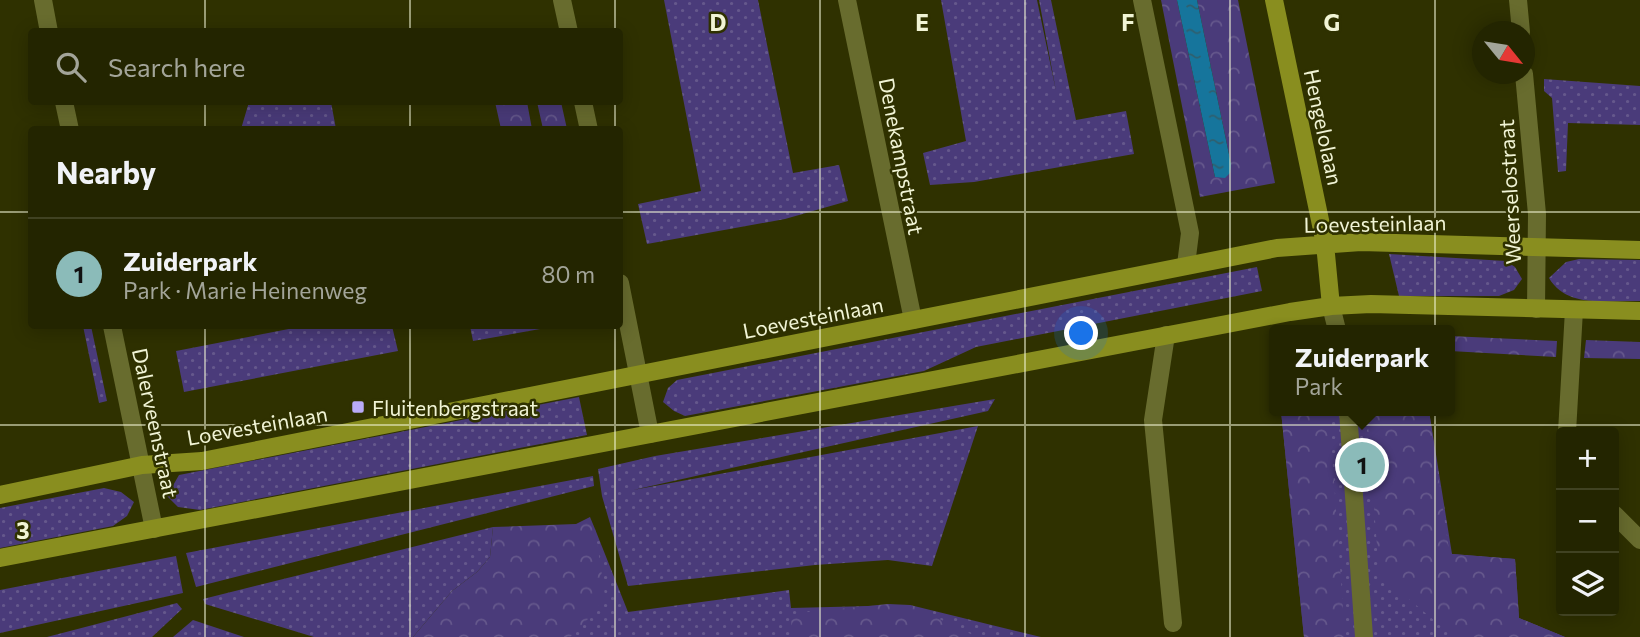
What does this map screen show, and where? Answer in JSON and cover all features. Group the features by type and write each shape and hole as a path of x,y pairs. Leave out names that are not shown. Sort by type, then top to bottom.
{"main road":[{"name":"Hengelolaan","path":"1274,0 1325,244 1331,306"},
{"name":"Loevesteinlaan","path":"0,495 142,465 202,461 1278,248 1361,242 1640,250"},
{"path":"0,558 1166,335 1331,306 1371,304 1640,311"}],"street":[{"path":"43,0 49,28"},
{"path":"562,0 568,28"},
{"name":"Denekampstraat","path":"847,0 913,320"},
{"path":"1142,0 1190,233 1186,265"},
{"path":"1518,0 1520,21"},
{"name":"Weerselostraat","path":"1525,84 1537,215 1536,309"},
{"path":"65,105 69,126"},
{"path":"584,105 588,126"},
{"path":"623,298 650,434"},
{"path":"1331,306 1336,325"},
{"path":"1567,427 1573,310"},
{"name":"Dalerveenstraat","path":"114,329 154,529"},
{"path":"1166,335 1153,420 1173,623"},
{"path":"1348,416 1364,637"},
{"path":"1619,519 1640,540"}],"green space":[{"path":"664,0 758,0 793,173 839,165 848,201 785,219 647,244 638,204 701,191"},
{"path":"941,0 1037,0 1056,91 1039,0 1051,0 1076,120 1126,111 1134,154 974,182 930,185 923,153 966,141"},
{"path":"1161,0 1177,0 1215,177 1231,164 1197,0 1238,0 1275,183 1200,197"},
{"path":"1544,79 1640,86 1640,125 1568,123 1566,171 1558,172 1552,98 1544,91"},
{"path":"248,105 332,105 335,126 242,126"},
{"path":"496,105 528,105 531,126 500,126"},
{"path":"538,105 562,105 566,126 542,126"},
{"path":"1389,254 1506,261 1515,267 1522,279 1514,290 1499,296 1399,296"},
{"path":"1579,259 1640,260 1640,301 1590,301 1566,295 1549,278 1566,262"},
{"path":"1257,267 1262,291 976,347 924,371 685,416 663,402 668,388 677,380"},
{"path":"84,329 92,329 107,401 99,403"},
{"path":"289,329 393,329 398,351 184,392 176,351"},
{"path":"471,329 540,329 473,341"},
{"path":"1455,336 1557,341 1556,357 1455,351"},
{"path":"1586,340 1640,342 1640,359 1584,358"},
{"path":"579,397 587,435 200,510 178,507 167,496 179,475"},
{"path":"995,399 988,411 633,490 978,426 932,566 888,560 815,565 628,586 602,496 598,469 655,456"},
{"path":"1282,416 1430,416 1452,554 1515,559 1519,618 1565,637 1304,637"},
{"path":"1282,416 1329,416 1345,637 1304,637"},
{"path":"1367,416 1430,416 1449,550 1452,554 1515,559 1519,618 1565,637 1454,637 1379,574"},
{"path":"593,476 594,486 196,587 186,553"},
{"path":"104,488 121,492 134,502 127,516 113,526 0,548 0,508"},
{"path":"590,517 595,529 605,596 589,618 570,637 413,637 452,591 477,572 490,557 493,527 576,524"},
{"path":"493,527 490,557 477,572 452,591 413,637 314,637 205,604 203,599"},
{"path":"595,529 628,612 789,590 791,608 910,605 1041,637 428,637"},
{"path":"176,556 183,593 0,633 0,590"},
{"path":"177,603 182,609 152,637 47,637"},
{"path":"888,604 910,605 977,637 792,637 791,617 798,613"},
{"path":"193,620 244,637 173,637"}],"water":[{"path":"1177,0 1197,0 1231,164 1230,173 1225,178 1215,177"}],"place":[{"name":"Fluitenbergstraat","path":"358,407"},
{"name":"Zuiderpark","path":"1362,465"}]}
